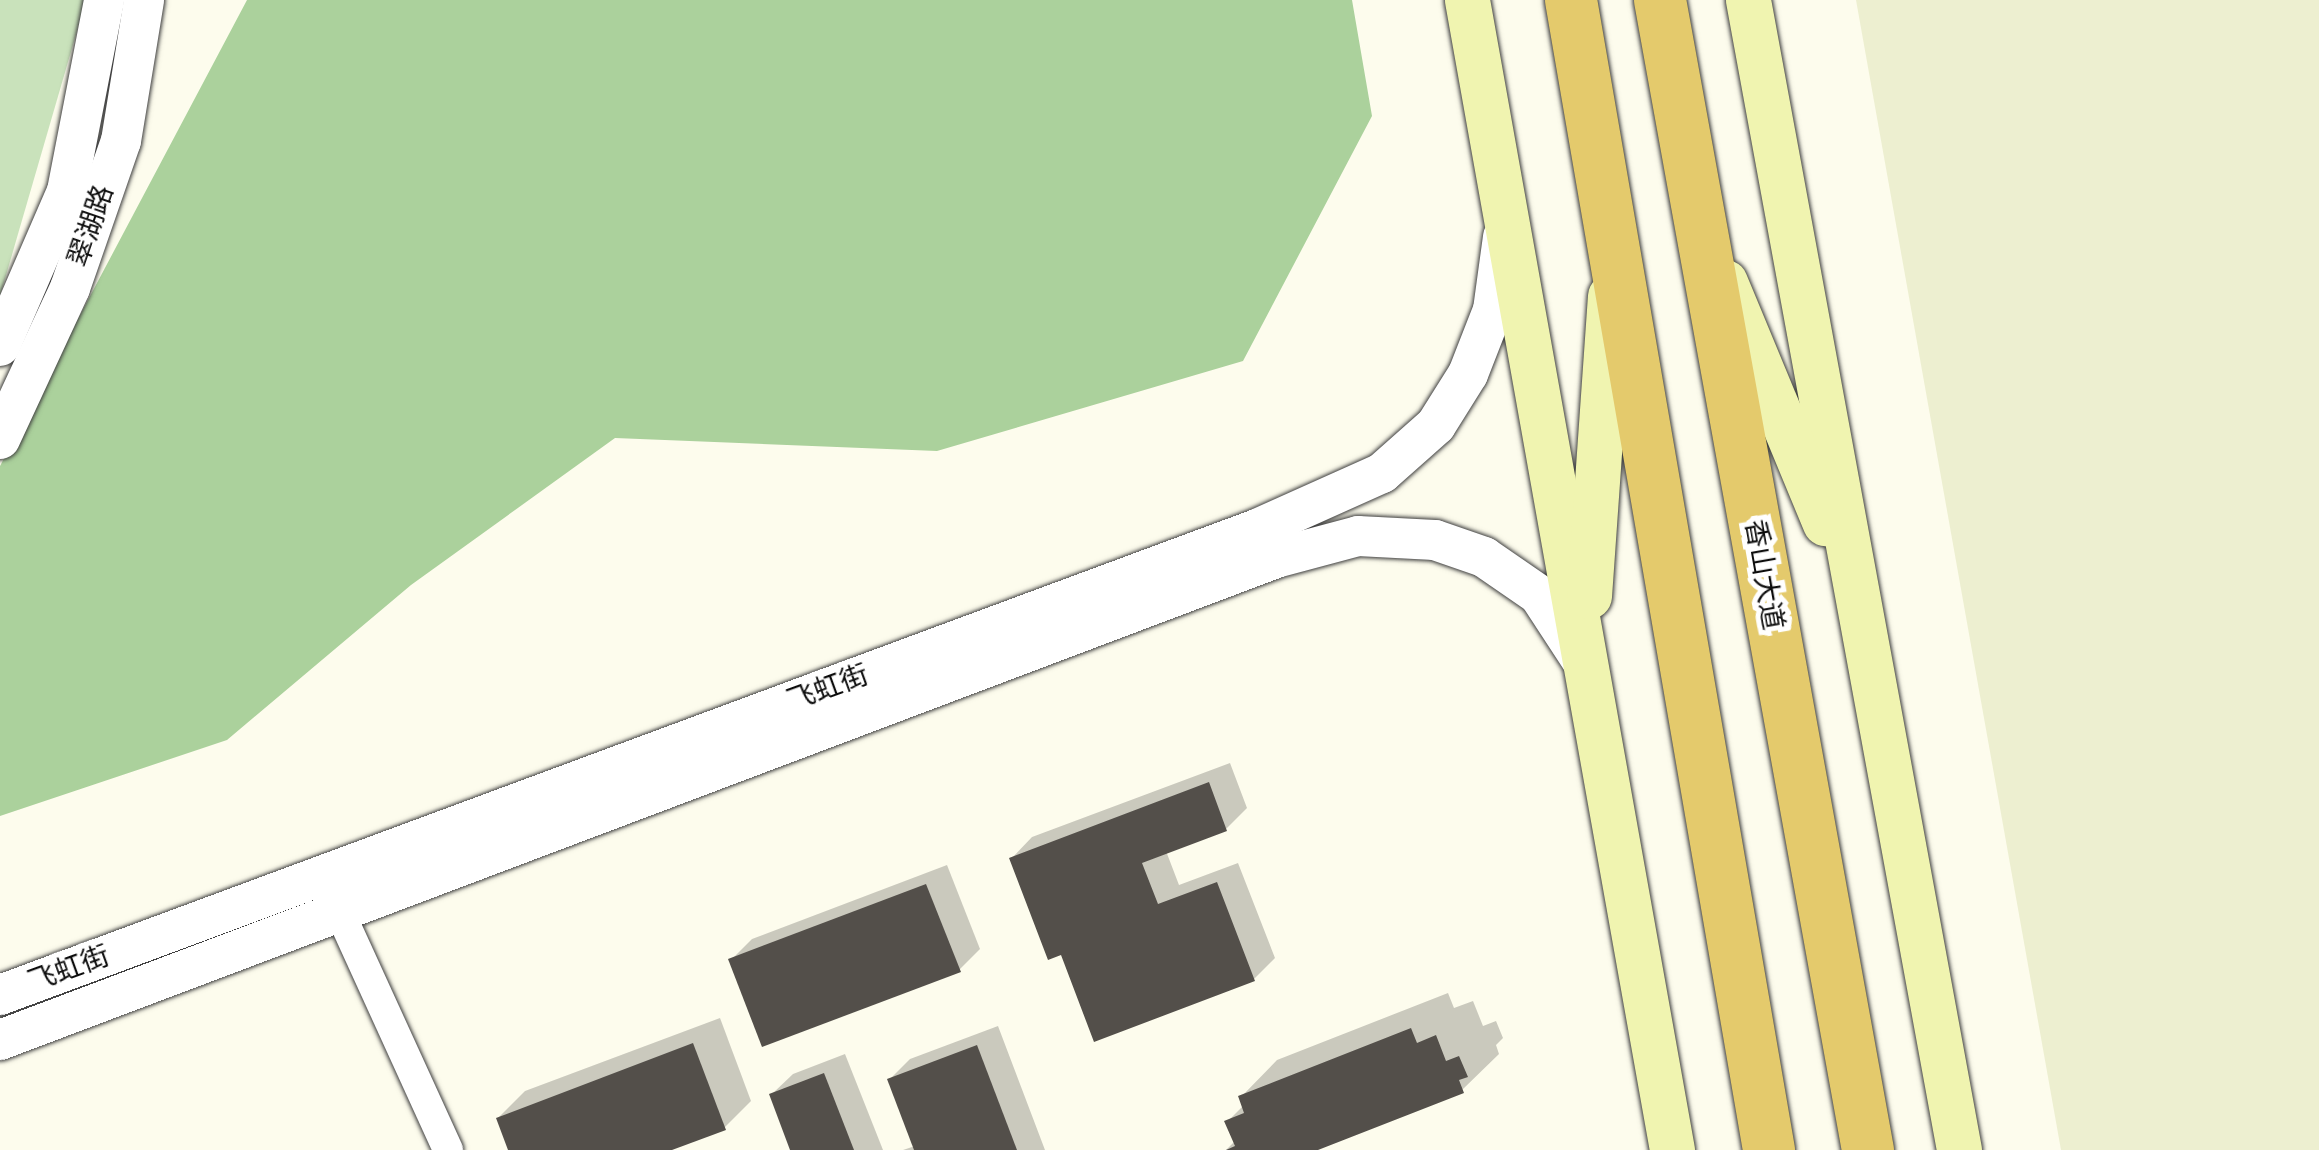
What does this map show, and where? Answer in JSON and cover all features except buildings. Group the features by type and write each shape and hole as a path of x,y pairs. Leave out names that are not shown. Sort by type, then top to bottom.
{"highway":[{"path":"1570,0 1614,234 1770,1150"},
{"name":"香山大道","path":"1660,0 1868,1150"}],"main road":[{"path":"1466,0 1672,1150"},
{"path":"1748,0 1959,1150"},
{"path":"1700,223 1858,604"},
{"path":"1584,664 1614,234"}],"street":[{"name":"翠湖路","path":"0,346 67,192 104,0"},
{"name":"翠湖路","path":"0,439 70,288 121,141 144,0"},
{"name":"飞虹街","path":"0,1040 332,894 1257,529 1382,473 1436,426 1468,374 1493,310 1505,223"},
{"name":"飞虹街","path":"0,995 332,894 1276,558 1358,536 1435,540 1484,558 1539,594 1584,664"},
{"path":"332,894 448,1150"}],"green space":[{"path":"0,0 86,0 0,296"},
{"path":"247,0 1352,0 1372,116 1243,361 937,451 615,438 411,585 227,740 0,816 0,466"},
{"path":"1856,0 2319,0 2319,1150 2061,1150"}]}
